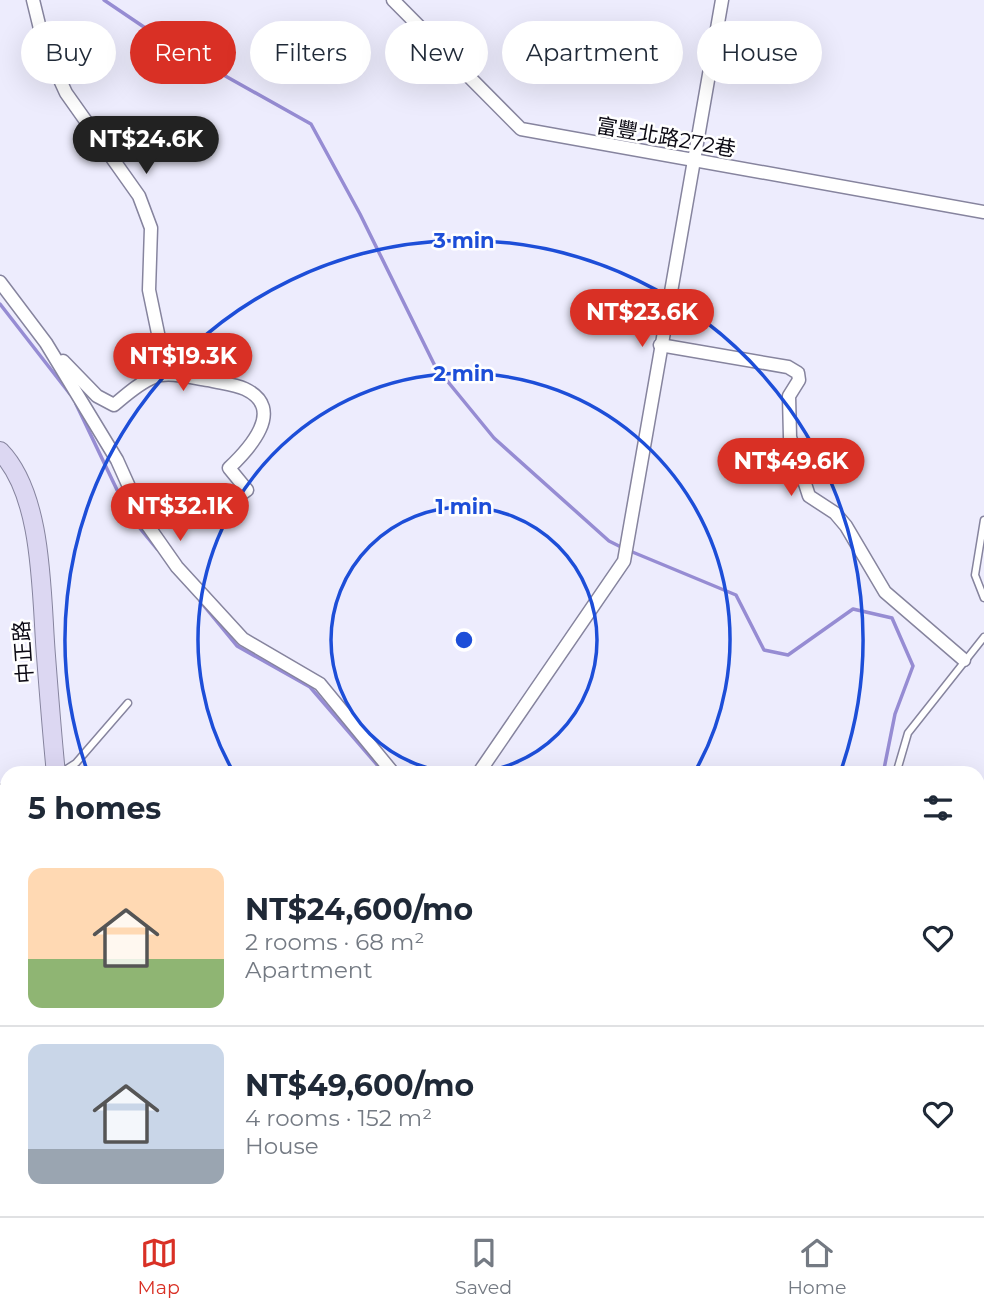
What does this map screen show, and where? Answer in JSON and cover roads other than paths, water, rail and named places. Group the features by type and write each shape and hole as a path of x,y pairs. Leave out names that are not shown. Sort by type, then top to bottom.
{"street":[{"path":"33,0 44,44 66,93 139,196 151,228 149,290 160,343 156,376"},
{"name":"富豐北路272巷","path":"393,0 522,129 984,212"},
{"path":"483,766 625,556 722,0"},
{"path":"0,282 46,343 117,460 144,520 177,566 243,639 320,684 387,766"},
{"path":"46,343 97,396 114,405 156,376 190,377 242,387 261,404 264,422 254,444 229,468 247,490 217,512 194,502"},
{"path":"660,345 788,367 799,373 799,380 789,396 790,437 808,496 835,513 846,526 885,592 964,660"},
{"name":"中正路","path":"0,451 10,461 19,479 37,550 56,766"}],"lane":[{"path":"984,520 975,575 984,598"},
{"path":"898,766 908,733 984,637"},
{"path":"71,766 128,703"}],"waterway":[{"path":"104,0 172,46 311,124 360,214 435,366 494,438 609,541 623,548"},
{"path":"0,304 70,394"},
{"path":"76,404 129,515 157,549"},
{"path":"630,551 736,595 764,650 788,655 853,609 892,618 913,666 895,714 885,766"},
{"path":"200,601 237,646 310,687 378,766"}]}
